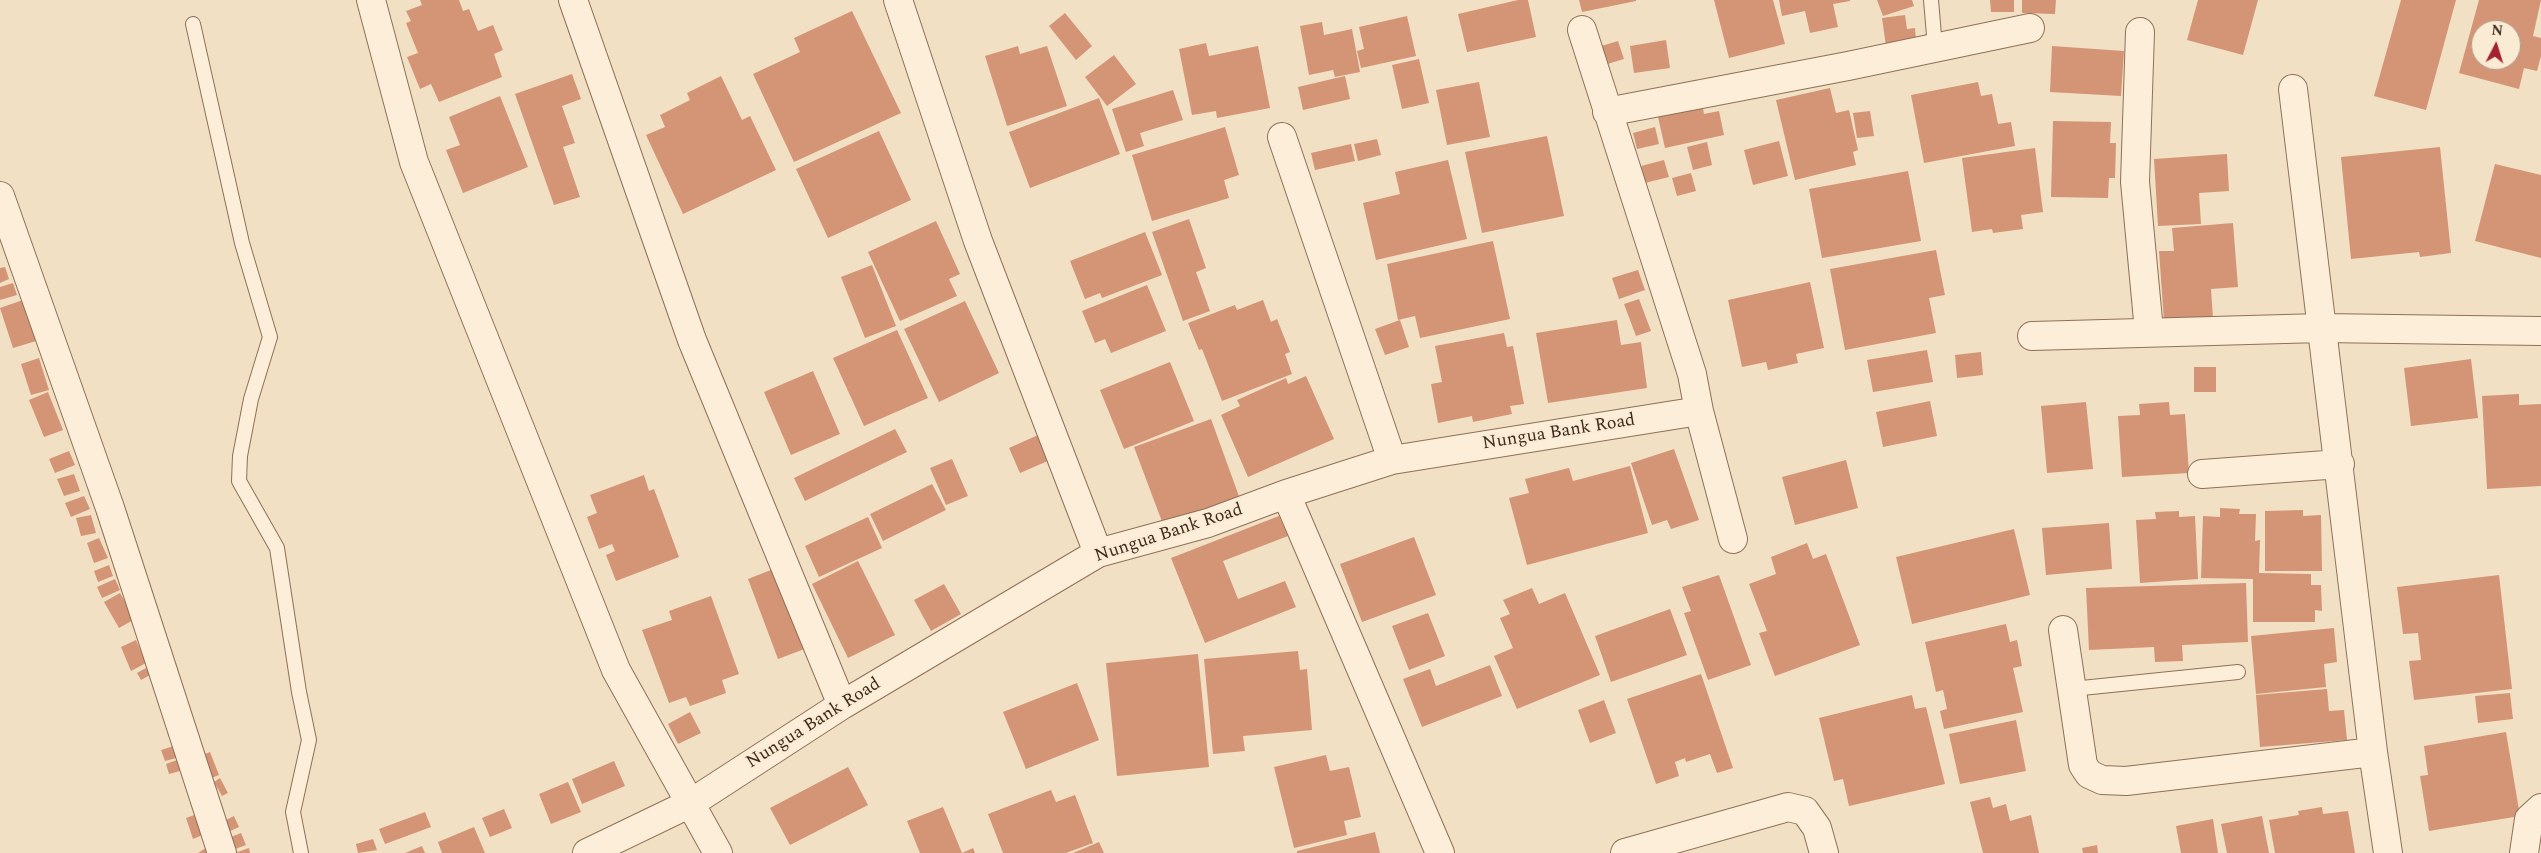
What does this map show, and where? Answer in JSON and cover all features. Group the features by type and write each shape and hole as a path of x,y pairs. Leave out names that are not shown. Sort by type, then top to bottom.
{"street":[{"path":"371,0 414,162 616,670 718,853"},
{"path":"572,0 692,340 842,704"},
{"path":"898,0 978,241 1098,553"},
{"path":"1607,112 1848,66 2030,28"},
{"path":"1582,30 1692,374 1699,410 1733,539"},
{"path":"2140,32 2135,182 2148,331"},
{"path":"2293,89 2321,328 2340,464 2373,752 2388,853"},
{"path":"1282,137 1392,460"},
{"path":"0,196 110,508 222,853"},
{"path":"2032,336 2148,331 2321,328 2541,331"},
{"name":"Nungua Bank Road","path":"587,853 690,803 842,704 1098,553 1208,523 1286,494 1392,460 1699,410"},
{"path":"2202,474 2340,464"},
{"path":"1286,494 1440,853"},
{"path":"2063,630 2083,765 2089,774 2102,780 2126,781 2373,752"},
{"path":"1625,853 1788,807 1805,811 1818,828 1824,853"},
{"path":"2524,853 2529,819 2541,808"}],"lane":[{"path":"1931,0 1935,47"},
{"path":"193,24 242,243 270,337 251,399 240,456 239,481 277,548 299,692 309,740 293,812 301,853"},
{"path":"2072,689 2238,672"}],"building":[{"path":"420,0 459,0 463,11 469,9 478,31 493,25 503,50 494,54 502,77 439,102 431,84 420,89 407,57 418,53 406,23 411,21 406,11 422,5"},
{"path":"1518,0 1528,0 1536,37 1467,52 1458,14"},
{"path":"1579,0 1636,0 1636,1 1582,12"},
{"path":"1714,0 1773,0 1785,44 1729,58"},
{"path":"1779,0 1850,1 1833,4 1838,27 1810,33 1805,11 1782,16"},
{"path":"1877,0 1912,0 1914,6 1883,16"},
{"path":"1990,0 2014,0 2014,12 1991,12"},
{"path":"2022,0 2056,0 2055,14 2022,13"},
{"path":"2198,0 2258,0 2243,55 2187,40"},
{"path":"2401,0 2456,0 2426,110 2374,96"},
{"path":"2479,0 2541,0 2533,36 2541,38 2541,56 2537,71 2524,68 2519,89 2459,73 2471,29 2471,70 2521,70 2521,20 2474,20"},
{"path":"852,11 901,113 794,162 753,74 800,52 794,38"},
{"path":"1065,13 1092,46 1076,60 1049,26"},
{"path":"1905,15 1907,29 1915,28 1916,41 1886,46 1882,18"},
{"path":"1407,16 1416,56 1361,68 1357,51 1364,49 1359,27"},
{"path":"1322,22 1324,35 1352,29 1360,72 1335,77 1333,70 1309,75 1300,26"},
{"path":"1666,40 1670,68 1634,73 1630,46"},
{"path":"1618,41 1624,59 1604,65 1598,47"},
{"path":"1206,43 1209,56 1258,46 1270,108 1217,118 1216,111 1192,115 1179,49"},
{"path":"1018,46 1020,54 1047,46 1067,106 1007,126 985,56"},
{"path":"2052,46 2124,51 2121,96 2050,92"},
{"path":"1114,55 1136,84 1107,106 1085,77"},
{"path":"1419,59 1429,103 1402,109 1392,65"},
{"path":"572,74 581,99 562,106 575,143 563,147 580,197 554,205 515,94"},
{"path":"721,76 742,120 750,116 776,170 683,214 646,135 665,127 660,115 690,100 687,93"},
{"path":"1345,76 1350,99 1303,110 1298,87"},
{"path":"1479,82 1490,137 1447,145 1436,90"},
{"path":"1978,82 1981,96 1992,94 1998,124 2011,122 2015,146 1924,163 1911,95"},
{"path":"1830,88 1836,113 1849,110 1858,150 1853,152 1856,165 1795,180 1776,100"},
{"path":"1173,90 1183,120 1140,133 1144,146 1126,152 1112,109"},
{"path":"500,96 528,167 463,193 446,150 460,145 449,117"},
{"path":"1099,98 1120,154 1030,188 1009,132"},
{"path":"1703,108 1704,114 1719,111 1724,135 1665,148 1658,117"},
{"path":"1870,111 1874,136 1857,138 1853,113"},
{"path":"2053,121 2111,122 2110,143 2116,143 2115,178 2109,178 2108,198 2051,197"},
{"path":"1225,127 1239,175 1224,180 1229,198 1152,221 1132,155"},
{"path":"1655,127 1659,144 1637,149 1633,133"},
{"path":"879,131 911,200 828,238 796,169"},
{"path":"1547,136 1564,216 1482,233 1465,152"},
{"path":"1377,139 1381,155 1358,161 1354,144"},
{"path":"1779,141 1788,176 1753,185 1744,150"},
{"path":"1707,142 1712,165 1693,170 1687,147"},
{"path":"1351,144 1355,161 1315,170 1311,153"},
{"path":"2440,147 2451,253 2420,257 2419,252 2351,259 2341,157"},
{"path":"2035,148 2043,212 2021,215 2023,229 1993,233 1992,229 1972,232 1962,158"},
{"path":"2227,154 2229,191 2199,193 2201,224 2158,226 2154,159"},
{"path":"1448,160 1467,239 1376,260 1363,203 1400,194 1395,172"},
{"path":"1664,160 1669,177 1645,183 1641,166"},
{"path":"2495,164 2541,175 2541,258 2475,241"},
{"path":"1908,171 1921,241 1822,258 1809,189"},
{"path":"1691,173 1696,191 1677,196 1672,178"},
{"path":"1189,219 1206,268 1196,272 1210,311 1183,321 1152,232"},
{"path":"936,221 960,274 949,279 957,296 900,321 868,252"},
{"path":"2233,223 2238,287 2211,289 2213,318 2164,321 2159,251 2174,251 2172,228"},
{"path":"1145,232 1162,275 1102,298 1100,293 1085,299 1070,261"},
{"path":"1493,241 1510,319 1420,338 1415,316 1398,320 1387,264"},
{"path":"1936,250 1945,295 1929,298 1936,333 1845,350 1830,269"},
{"path":"872,265 896,326 865,338 841,277"},
{"path":"5,267 9,279 0,283 0,268"},
{"path":"1638,270 1645,290 1619,299 1612,278"},
{"path":"1810,282 1824,348 1796,354 1798,363 1768,370 1766,362 1742,367 1728,300"},
{"path":"13,283 17,295 0,300 0,287"},
{"path":"1147,285 1166,331 1111,353 1105,339 1095,343 1082,311"},
{"path":"1639,299 1651,331 1636,336 1624,304"},
{"path":"23,300 36,341 13,348 0,308"},
{"path":"1263,300 1271,322 1277,319 1290,352 1285,354 1292,374 1222,401 1202,349 1199,350 1188,323 1235,305 1237,310"},
{"path":"965,301 999,373 939,402 904,329"},
{"path":"1400,320 1409,347 1385,355 1375,329"},
{"path":"1617,320 1621,345 1641,342 1647,388 1548,403 1536,333"},
{"path":"897,330 928,398 864,426 833,358"},
{"path":"1504,333 1507,347 1513,346 1524,404 1510,406 1512,414 1473,422 1472,416 1438,423 1431,384 1442,382 1435,346"},
{"path":"1927,350 1933,382 1873,392 1867,360"},
{"path":"1981,352 1983,375 1957,378 1955,355"},
{"path":"39,358 49,390 31,395 21,364"},
{"path":"2471,359 2478,418 2411,426 2404,368"},
{"path":"1170,362 1194,421 1124,449 1100,390"},
{"path":"2194,367 2216,367 2216,392 2194,392"},
{"path":"813,371 840,434 791,455 764,392"},
{"path":"1306,376 1334,439 1248,477 1221,415 1240,406 1237,400 1286,378 1288,384"},
{"path":"48,392 63,430 44,437 29,400"},
{"path":"2519,394 2519,405 2541,404 2541,486 2487,489 2482,396"},
{"path":"1930,401 1937,436 1883,447 1876,412"},
{"path":"2086,402 2093,469 2047,473 2041,406"},
{"path":"2169,402 2170,415 2185,414 2189,473 2122,477 2118,416 2140,415 2139,404"},
{"path":"1211,419 1240,499 1164,527 1134,447"},
{"path":"895,429 907,452 805,501 794,478"},
{"path":"1038,435 1050,460 1020,473 1009,448"},
{"path":"1674,449 1699,520 1671,529 1667,520 1652,525 1631,463"},
{"path":"69,451 75,465 55,473 49,459"},
{"path":"952,459 968,496 946,505 930,468"},
{"path":"1846,460 1858,508 1795,525 1782,477"},
{"path":"1630,466 1648,533 1527,565 1509,498 1529,493 1525,479 1569,468 1573,481"},
{"path":"74,474 80,491 64,496 57,479"},
{"path":"644,475 649,491 654,489 679,557 616,581 606,555 615,551 612,544 599,549 587,517 597,513 590,495"},
{"path":"932,484 946,510 883,541 870,514"},
{"path":"84,496 90,509 71,517 65,503"},
{"path":"2220,508 2240,509 2239,514 2256,514 2255,541 2260,540 2259,573 2311,574 2311,585 2321,585 2322,611 2315,610 2315,622 2253,622 2253,579 2201,578 2203,516 2220,517"},
{"path":"2303,510 2303,516 2321,515 2322,571 2265,571 2265,511"},
{"path":"2179,511 2179,517 2195,516 2198,579 2140,583 2136,520 2156,519 2155,512"},
{"path":"91,515 96,533 81,536 76,518"},
{"path":"1279,516 1288,536 1223,561 1238,599 1285,581 1296,607 1205,643 1171,558"},
{"path":"868,517 882,548 819,577 805,546"},
{"path":"2109,523 2112,569 2046,575 2042,528"},
{"path":"2014,529 2030,595 1912,624 1896,557"},
{"path":"1414,537 1436,595 1362,622 1340,564"},
{"path":"99,538 108,558 94,563 87,543"},
{"path":"1807,543 1813,559 1826,554 1860,645 1775,676 1759,633 1767,631 1749,584 1776,574 1771,557"},
{"path":"858,561 895,635 848,658 812,584"},
{"path":"109,565 113,576 98,582 94,571"},
{"path":"776,568 807,648 778,659 748,579"},
{"path":"1719,575 1751,665 1708,680 1684,613 1691,611 1682,587"},
{"path":"2499,575 2512,689 2414,700 2409,661 2421,660 2418,633 2403,634 2397,587"},
{"path":"115,579 120,590 102,598 97,587"},
{"path":"2246,583 2248,642 2182,645 2183,661 2155,662 2154,647 2089,650 2086,588"},
{"path":"944,584 961,614 931,631 914,600"},
{"path":"1532,588 1539,604 1565,593 1600,675 1517,709 1494,656 1513,648 1500,618 1510,614 1503,600"},
{"path":"120,593 135,619 119,628 104,602"},
{"path":"711,596 739,674 722,680 726,693 690,706 686,697 669,703 642,630 672,620 669,611"},
{"path":"1670,609 1687,655 1611,682 1595,636"},
{"path":"1428,613 1445,656 1409,670 1392,626"},
{"path":"2006,624 2010,642 2017,640 2022,666 2013,668 2023,712 1944,729 1940,711 1947,709 1943,690 1936,692 1925,642"},
{"path":"2334,628 2337,662 2324,664 2326,687 2256,694 2251,636"},
{"path":"136,640 146,663 131,671 121,647"},
{"path":"1298,651 1300,670 1307,669 1312,730 1243,736 1245,751 1213,754 1204,659"},
{"path":"1198,654 1209,767 1117,776 1106,663"},
{"path":"1490,665 1502,696 1422,727 1403,679 1430,669 1436,686"},
{"path":"146,668 150,675 141,680 137,673"},
{"path":"1701,674 1733,768 1717,773 1710,754 1686,762 1685,758 1675,762 1679,776 1656,784 1627,699"},
{"path":"1077,683 1099,740 1026,769 1003,712"},
{"path":"2327,689 2329,711 2344,710 2347,740 2260,747 2256,695"},
{"path":"2510,693 2513,719 2478,723 2475,696"},
{"path":"1912,695 1915,709 1926,707 1945,784 1849,806 1843,779 1834,781 1819,718"},
{"path":"1604,700 1616,733 1590,743 1578,710"},
{"path":"690,712 701,733 678,744 668,724"},
{"path":"2016,720 2026,771 1960,784 1949,734"},
{"path":"2506,732 2520,816 2429,831 2420,776 2428,775 2424,746"},
{"path":"177,745 180,757 165,761 161,750"},
{"path":"210,752 219,775 209,779 200,756"},
{"path":"1326,755 1330,771 1349,767 1361,817 1344,821 1347,835 1294,848 1274,767"},
{"path":"177,760 180,771 169,774 166,764"},
{"path":"614,761 625,786 582,804 572,779"},
{"path":"848,767 868,805 790,845 770,808"},
{"path":"220,778 228,793 222,796 214,782"},
{"path":"568,782 581,812 551,824 539,794"},
{"path":"1051,790 1056,802 1075,795 1093,843 1066,853 1003,853 988,814"},
{"path":"1990,797 1993,808 2006,804 2010,821 2031,815 2039,853 1983,853 1970,802"},
{"path":"943,807 962,853 920,853 907,821"},
{"path":"2322,807 2323,814 2348,811 2355,853 2275,853 2269,820 2299,815 2298,811"},
{"path":"504,809 512,828 490,837 482,818"},
{"path":"425,812 431,827 385,844 379,829"},
{"path":"197,814 205,834 193,839 186,818"},
{"path":"234,816 239,827 230,831 226,820"},
{"path":"2262,816 2269,853 2227,853 2221,824"},
{"path":"2213,819 2218,853 2181,853 2176,826"},
{"path":"474,827 485,853 442,853 438,842"},
{"path":"1375,832 1380,853 1297,853 1297,851"},
{"path":"241,833 246,845 235,849 231,837"},
{"path":"373,839 377,850 358,853 356,844"},
{"path":"1099,842 1104,853 1073,853"},
{"path":"212,844 218,853 198,853"},
{"path":"2097,845 2098,853 2083,853 2082,848"},
{"path":"422,846 425,853 405,853"},
{"path":"249,848 250,853 235,853"},
{"path":"973,848 975,853 962,853"}]}
